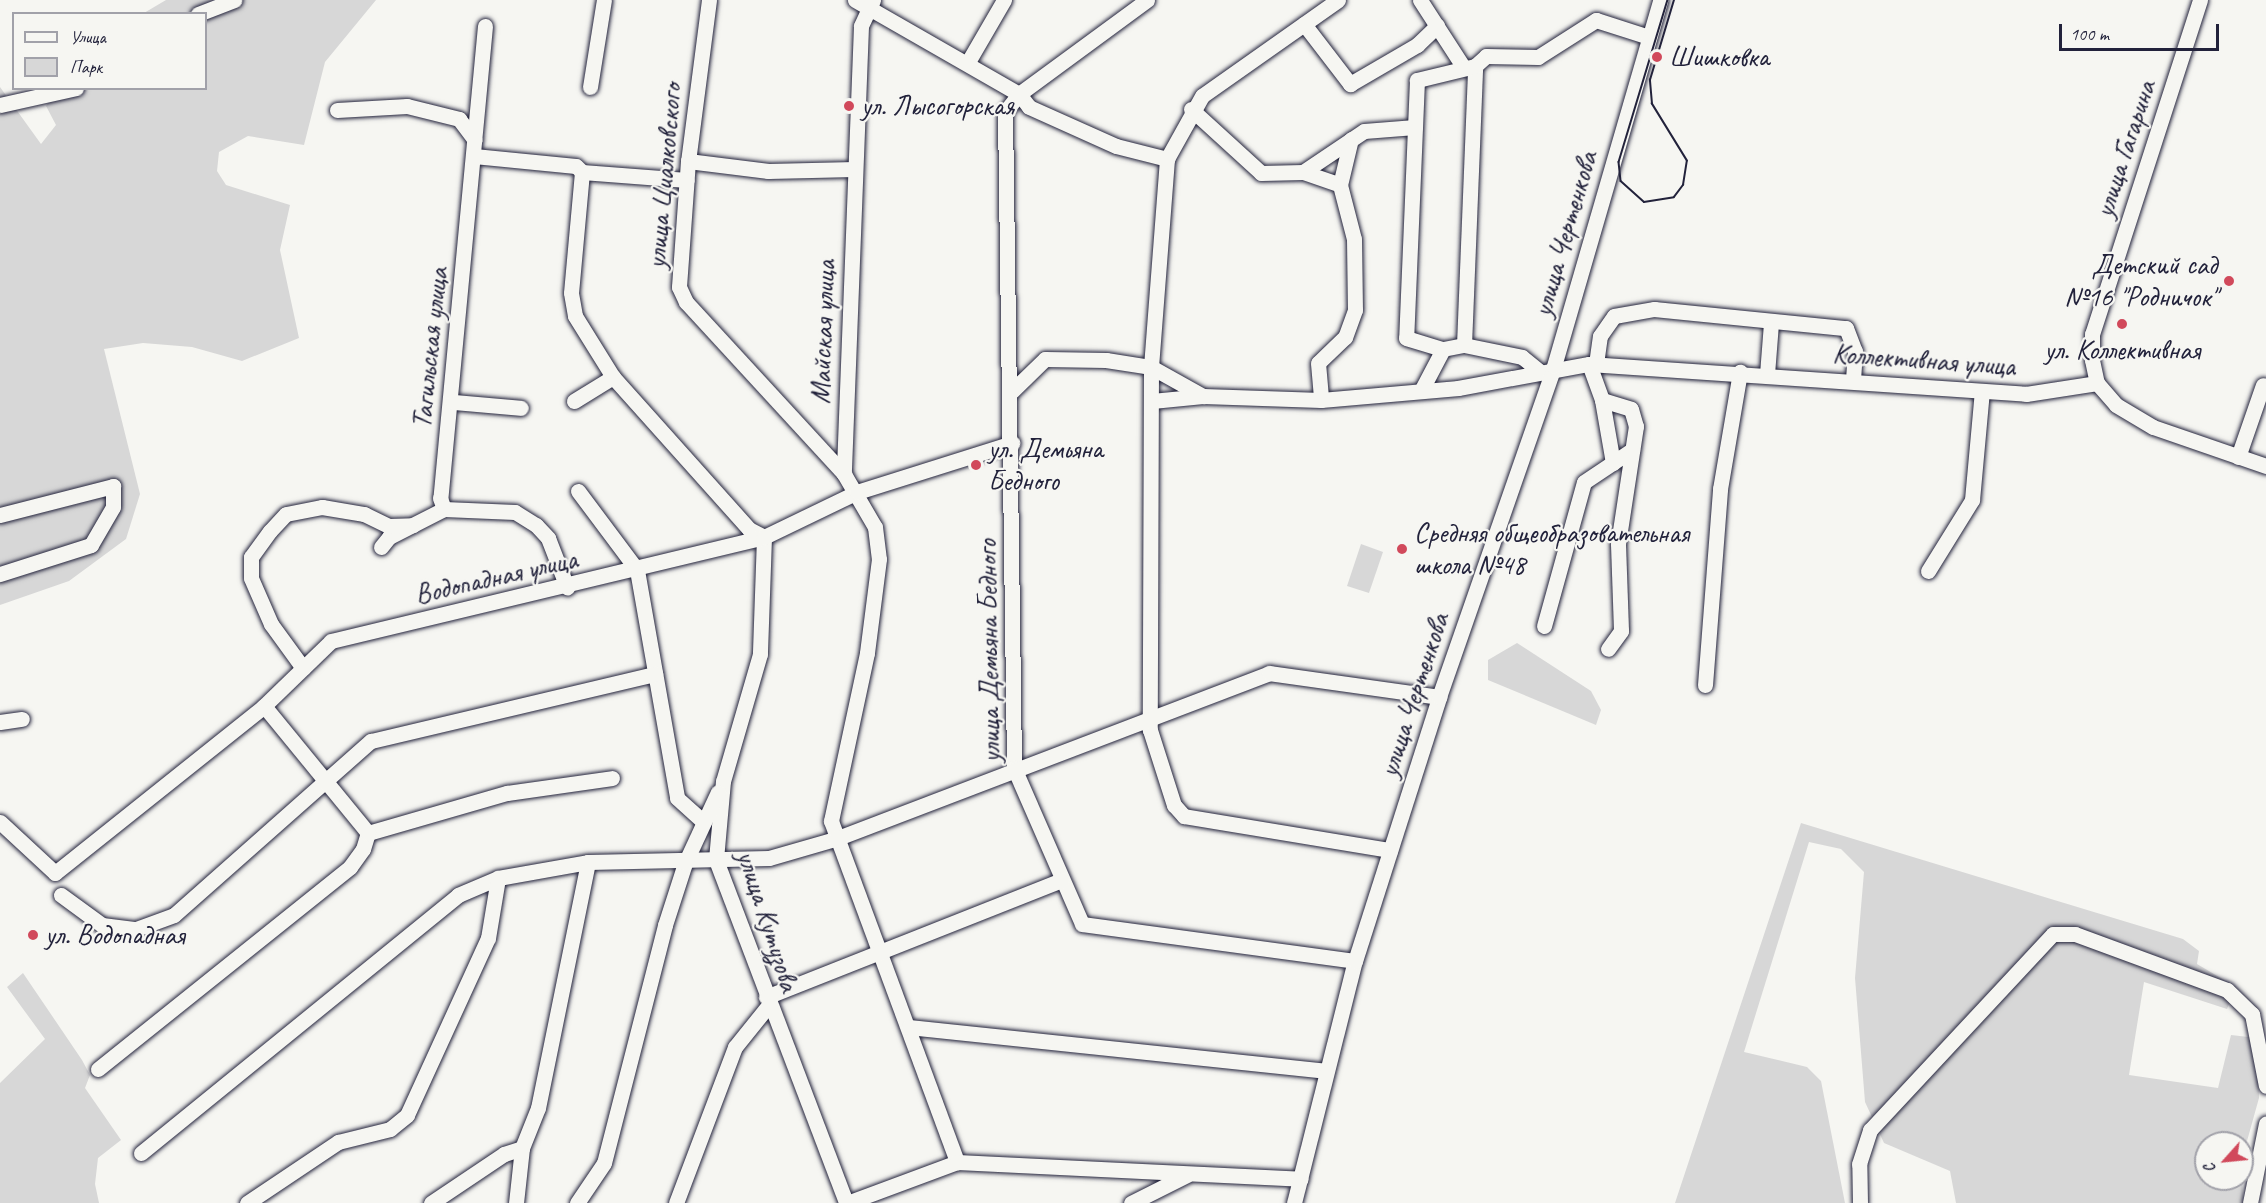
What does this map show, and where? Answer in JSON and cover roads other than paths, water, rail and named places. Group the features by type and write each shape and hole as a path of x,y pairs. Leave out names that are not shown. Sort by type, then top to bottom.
{"street":[{"path":"203,12 234,0"},
{"path":"591,87 604,0"},
{"name":"улица Циалковского","path":"709,0 688,161 677,273 686,302 844,474"},
{"path":"968,62 1004,0"},
{"path":"1019,94 1147,0"},
{"path":"1338,0 1191,110 1167,159 1151,368 1152,715 1150,730 1167,784 1184,816 1390,850"},
{"path":"1420,0 1469,67 1464,345"},
{"name":"улица Чертенкова","path":"1294,1203 1324,1071 1355,961 1438,697 1554,366 1660,0"},
{"name":"улица Гагарина","path":"2097,383 2092,334 2200,0"},
{"path":"865,3 1019,94 1029,107 1116,146 1167,159"},
{"name":"Майская улица","path":"844,474 861,26 865,3"},
{"path":"1538,370 1522,357 1464,345 1443,349 1406,338 1417,80 1469,67 1486,56 1538,57 1596,20 1649,37"},
{"path":"1304,24 1350,84 1417,45 1437,26"},
{"name":"Тагильская улица","path":"444,509 440,472 453,402 485,26"},
{"path":"0,105 67,90"},
{"name":"улица Демьяна Бедного","path":"1019,94 1005,112 1012,391 1014,768 1082,924 1355,961"},
{"path":"337,110 407,106 459,119 476,140"},
{"path":"1191,110 1261,173 1303,172 1340,185"},
{"path":"1303,172 1364,131 1415,127"},
{"path":"1322,400 1318,363 1345,338 1355,310 1354,239 1340,185 1351,140"},
{"path":"474,156 576,166 582,172 687,180"},
{"path":"688,161 768,171 855,169"},
{"path":"582,172 571,293 575,316 613,377 749,529 764,537"},
{"path":"1613,463 1602,400 1592,364 1600,336 1624,311 1846,328 1855,351 1853,380"},
{"path":"1767,374 1771,323"},
{"path":"1422,389 1443,349"},
{"path":"1012,391 1045,359 1151,368 1203,396"},
{"name":"Коллективная улица","path":"1152,401 1203,396 1322,400 1422,389 1458,388 1554,366 1592,364 1740,372 2026,394 2097,383"},
{"path":"1705,685 1720,489 1740,372"},
{"path":"574,401 613,377"},
{"path":"2097,383 2116,405 2153,427 2266,466"},
{"path":"2238,457 2263,385"},
{"path":"1929,571 1972,500 1982,391"},
{"path":"1602,400 1631,409 1636,426 1618,544 1621,631 1608,649"},
{"path":"453,402 521,408"},
{"name":"Водопадная улица","path":"0,822 55,873 264,706 331,641 567,587 764,537 857,492 1012,443"},
{"path":"1544,626 1584,482 1632,450"},
{"path":"844,474 857,492 875,527 879,559 867,654 833,794 835,840 877,952 909,1027 957,1162"},
{"path":"0,515 113,486 113,507 91,545 0,574"},
{"path":"578,491 637,570 677,798 704,822"},
{"path":"303,668 271,624 251,578 251,557 270,531 286,514 322,507 364,514 389,526 413,525"},
{"path":"381,547 413,525 444,509 515,512 548,538 567,587"},
{"name":"улица Кутузова","path":"764,537 760,654 723,781 716,860 767,1001 847,1203"},
{"path":"141,1153 458,895 498,878 588,862 685,863 769,858 835,840 1014,768 1269,673 1438,697"},
{"path":"61,895 102,925 136,929 174,915 325,779 371,741 655,674"},
{"path":"264,706 368,832"},
{"path":"0,722 22,719"},
{"path":"98,1069 350,867 368,832 507,793 612,778"},
{"path":"577,1203 604,1163 685,863 723,781"},
{"path":"516,1203 522,1148 538,1108 588,862"},
{"path":"247,1203 338,1142 390,1129 407,1115 488,938 498,878"},
{"path":"676,1203 735,1047 767,1001 877,952 1062,880"},
{"path":"1860,1203 1859,1164 1870,1130 2053,934 2075,934 2227,990 2252,1014 2266,1086"},
{"path":"909,1027 1324,1071"},
{"path":"2250,1203 2266,1124"},
{"path":"431,1203 504,1154 522,1148"},
{"path":"847,1203 957,1162 1301,1179"},
{"path":"1131,1203 1187,1175"}],"tram line":[{"path":"1668,0 1619,162 1621,181 1644,202 1674,197 1683,185 1687,161 1652,104 1650,80 1674,0"}],"place":[{"name":"Шишковка","path":"1657,57"},
{"name":"ул. Лысогорская","path":"849,106"},
{"name":"Детский сад №16 \"Родничок\"","path":"2229,281"},
{"name":"ул. Коллективная","path":"2122,324"},
{"name":"ул. Демьяна Бедного","path":"976,465"},
{"name":"Средняя общеобразовательная школа №48","path":"1402,549"},
{"name":"ул. Водопадная","path":"33,935"}]}
